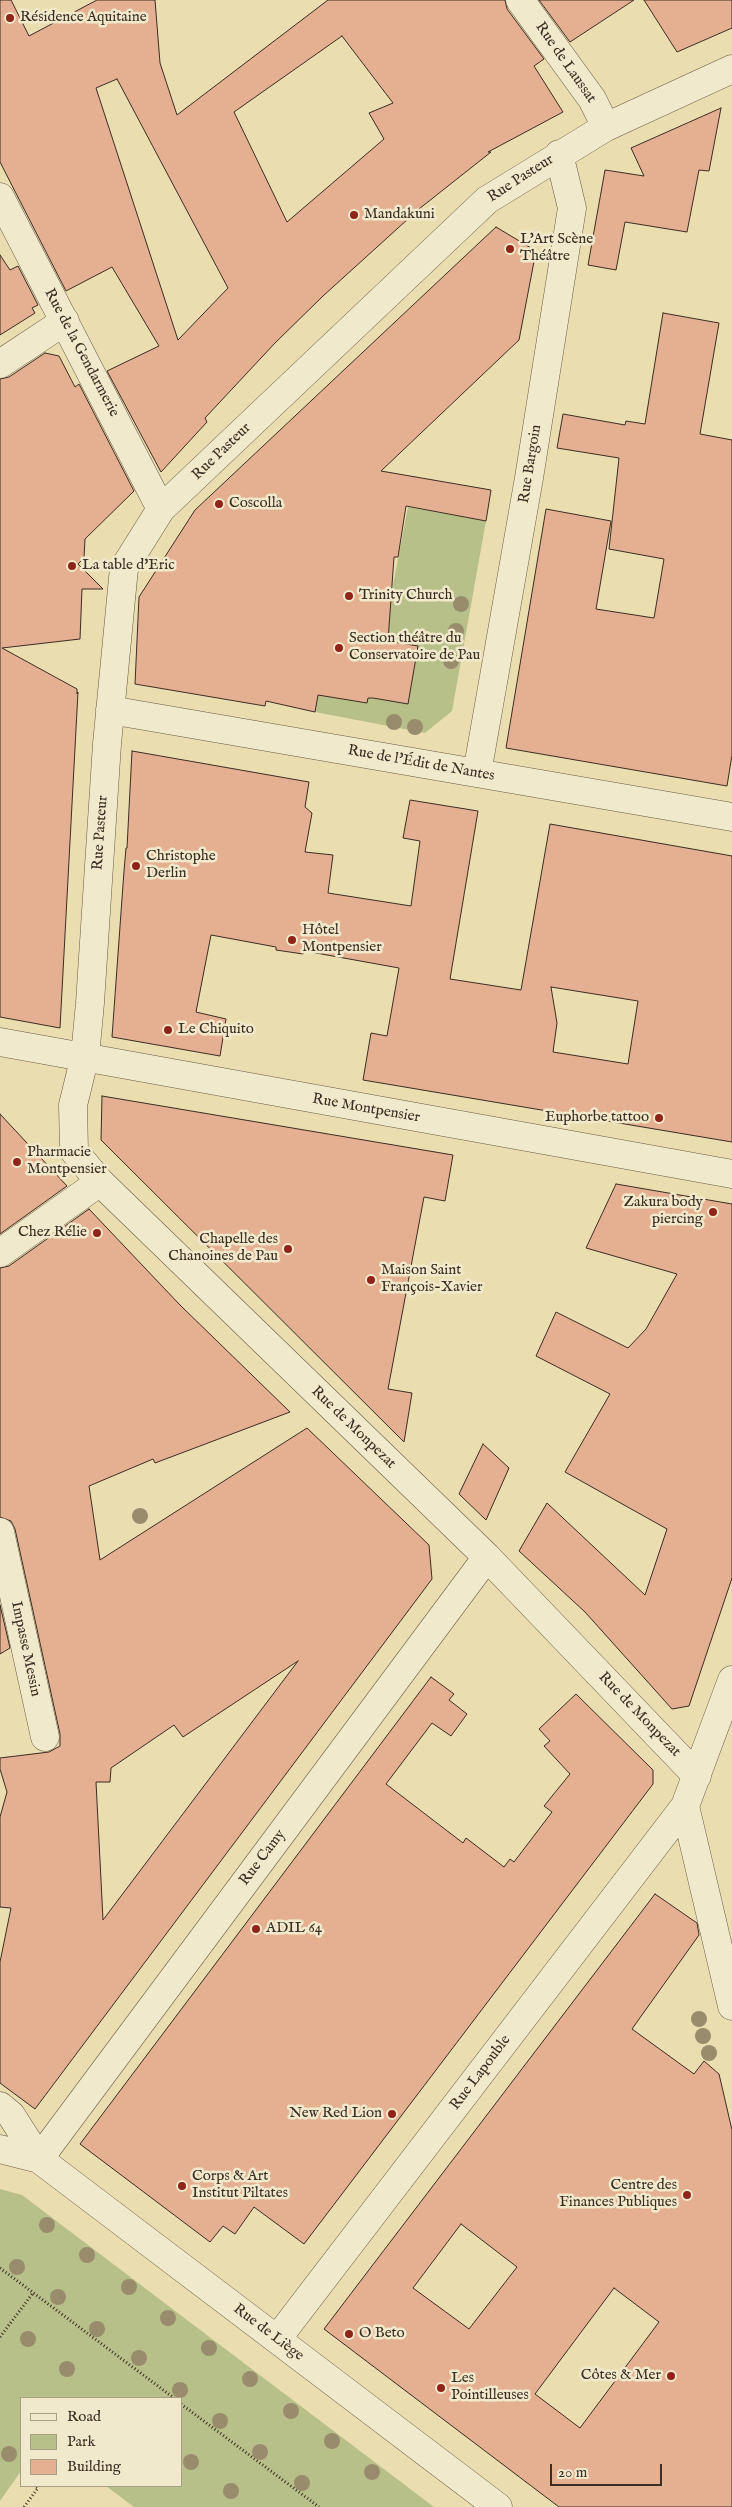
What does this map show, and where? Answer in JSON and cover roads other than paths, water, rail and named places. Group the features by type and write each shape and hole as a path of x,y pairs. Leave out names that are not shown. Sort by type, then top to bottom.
{"street":[{"name":"Rue de Laussat","path":"520,0 592,99 606,127"},
{"name":"Rue Pasteur","path":"85,1056 110,710 124,568 161,509 487,200 558,154 606,127 732,69"},
{"name":"Rue Bargoin","path":"477,773 529,478 572,208 558,154"},
{"name":"Rue de la Gendarmerie","path":"0,197 161,509"},
{"path":"0,364 65,321"},
{"name":"Rue de l'Édit de Nantes","path":"110,710 732,817"},
{"name":"Rue Montpensier","path":"0,1042 85,1056 267,1092 732,1174"},
{"name":"Rue de Monpezat","path":"85,1056 73,1106 74,1151 100,1182 487,1557 697,1776"},
{"path":"0,1253 100,1182"},
{"name":"Impasse Messin","path":"0,1532 44,1737"},
{"name":"Rue Camy","path":"39,2160 487,1557"},
{"name":"Rue Lapouble","path":"276,2340 685,1806 732,1680"},
{"path":"685,1806 732,2006"},
{"name":"Rue de Liège","path":"0,2106 11,2115 39,2160 498,2507"},
{"name":"Rue de Liège","path":"0,2149 39,2160"},
{"path":"0,2168 39,2160"}],"place":[{"name":"Résidence Aquitaine","path":"10,18"},
{"name":"Mandakuni","path":"354,215"},
{"name":"L'Art Scène Théâtre","path":"510,249"},
{"name":"Coscolla","path":"219,504"},
{"name":"La table d'Eric","path":"72,566"},
{"name":"Trinity Church","path":"349,596"},
{"name":"Section théâtre du Conservatoire de Pau","path":"339,648"},
{"name":"Christophe Derlin","path":"136,866"},
{"name":"Hôtel Montpensier","path":"292,940"},
{"name":"Le Chiquito","path":"168,1030"},
{"name":"Euphorbe tattoo","path":"659,1118"},
{"name":"Pharmacie Montpensier","path":"17,1162"},
{"name":"Zakura body piercing","path":"713,1212"},
{"name":"Chez Rélie","path":"97,1233"},
{"name":"Chapelle des Chanoines de Pau","path":"288,1249"},
{"name":"Maison Saint François-Xavier","path":"371,1280"},
{"name":"ADIL 64","path":"256,1929"},
{"name":"New Red Lion","path":"392,2114"},
{"name":"Corps & Art Institut Piltates","path":"182,2186"},
{"name":"Centre des Finances Publiques","path":"687,2195"},
{"name":"O Beto","path":"349,2334"},
{"name":"Côtes & Mer","path":"671,2376"},
{"name":"Les Pointilleuses","path":"441,2388"}]}
